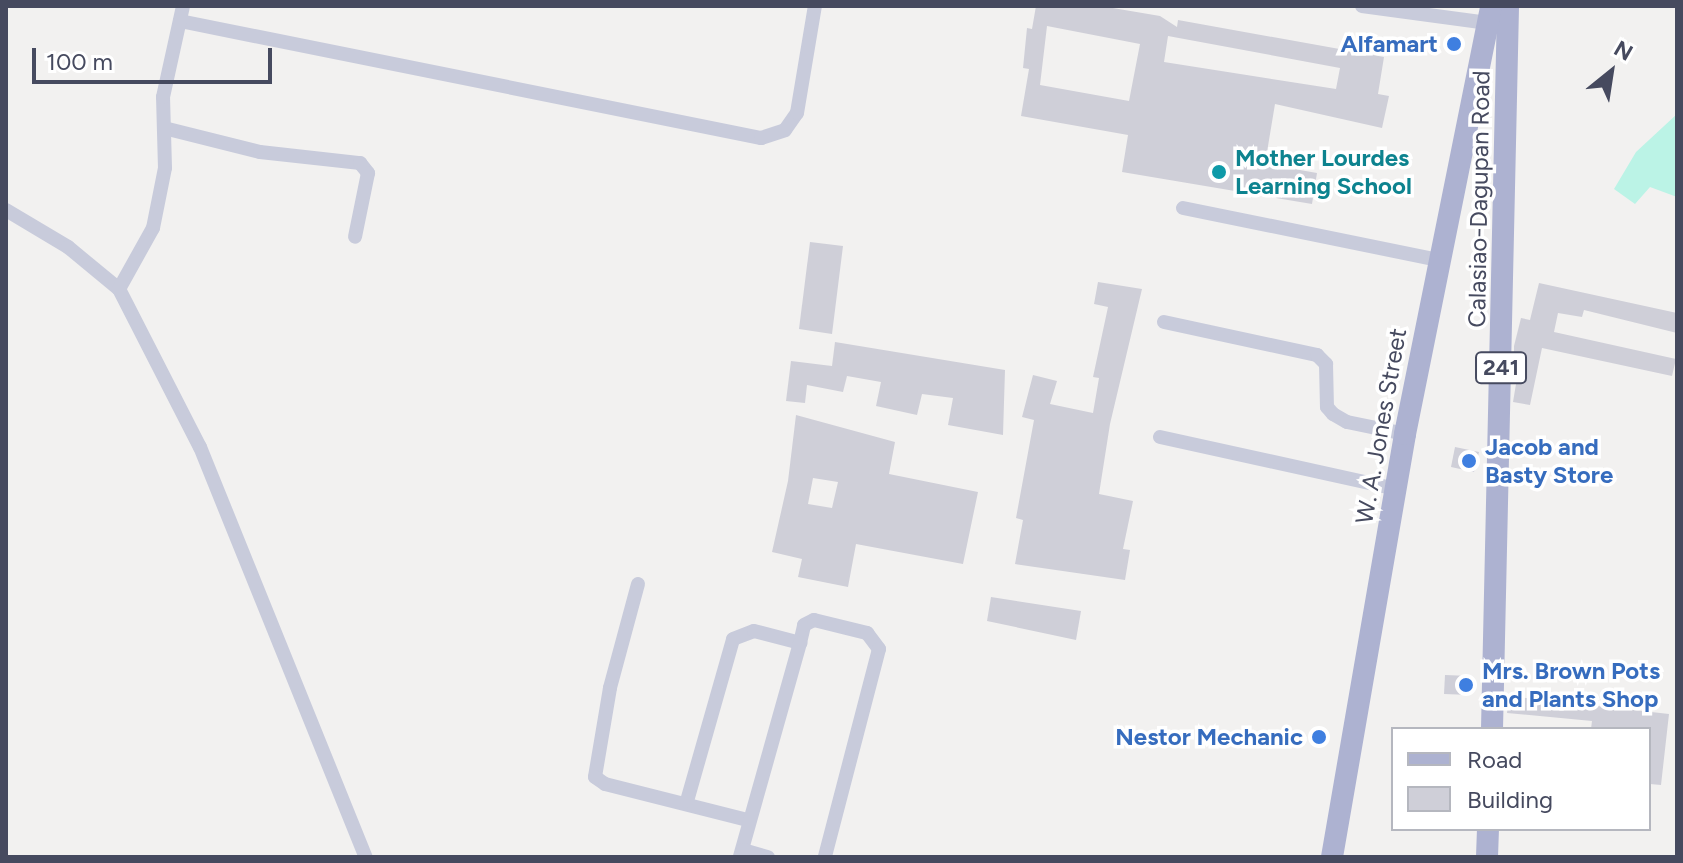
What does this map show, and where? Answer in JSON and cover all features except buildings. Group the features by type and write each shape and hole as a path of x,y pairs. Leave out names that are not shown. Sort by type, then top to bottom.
{"main road":[{"name":"Calasiao-Dagupan Road","path":"1492,727 1508,6"},
{"name":"W. A. Jones Street","path":"1332,857 1405,434 1489,14"},
{"path":"1487,857 1488,831"}],"street":[{"path":"119,289 153,228 165,168 163,97 182,13 761,138 785,130 797,113 815,6"},
{"path":"1362,6 1489,14"},
{"path":"164,128 260,152 360,163 368,173 355,237"},
{"path":"1183,208 1438,260"},
{"path":"6,210 68,247 119,289 200,447 366,857"},
{"path":"1164,322 1317,355 1326,364 1327,407 1333,414 1347,422 1405,434"},
{"path":"1160,437 1396,489"},
{"path":"638,584 610,688 595,777 605,784 687,801 747,820"},
{"path":"768,857 742,853 747,820 804,625 814,620 867,633 879,649 825,857"},
{"path":"687,801 733,639 754,631 800,643"}],"green space":[{"path":"1677,114 1677,197 1650,187 1635,204 1614,189 1636,152"}],"place":[{"name":"Alfamart","path":"1454,44"},
{"name":"Mother Lourdes Learning School","path":"1219,172"},
{"name":"Jacob and Basty Store","path":"1469,461"},
{"name":"Mrs. Brown Pots and Plants Shop","path":"1466,685"},
{"name":"Nestor Mechanic","path":"1319,737"}]}
